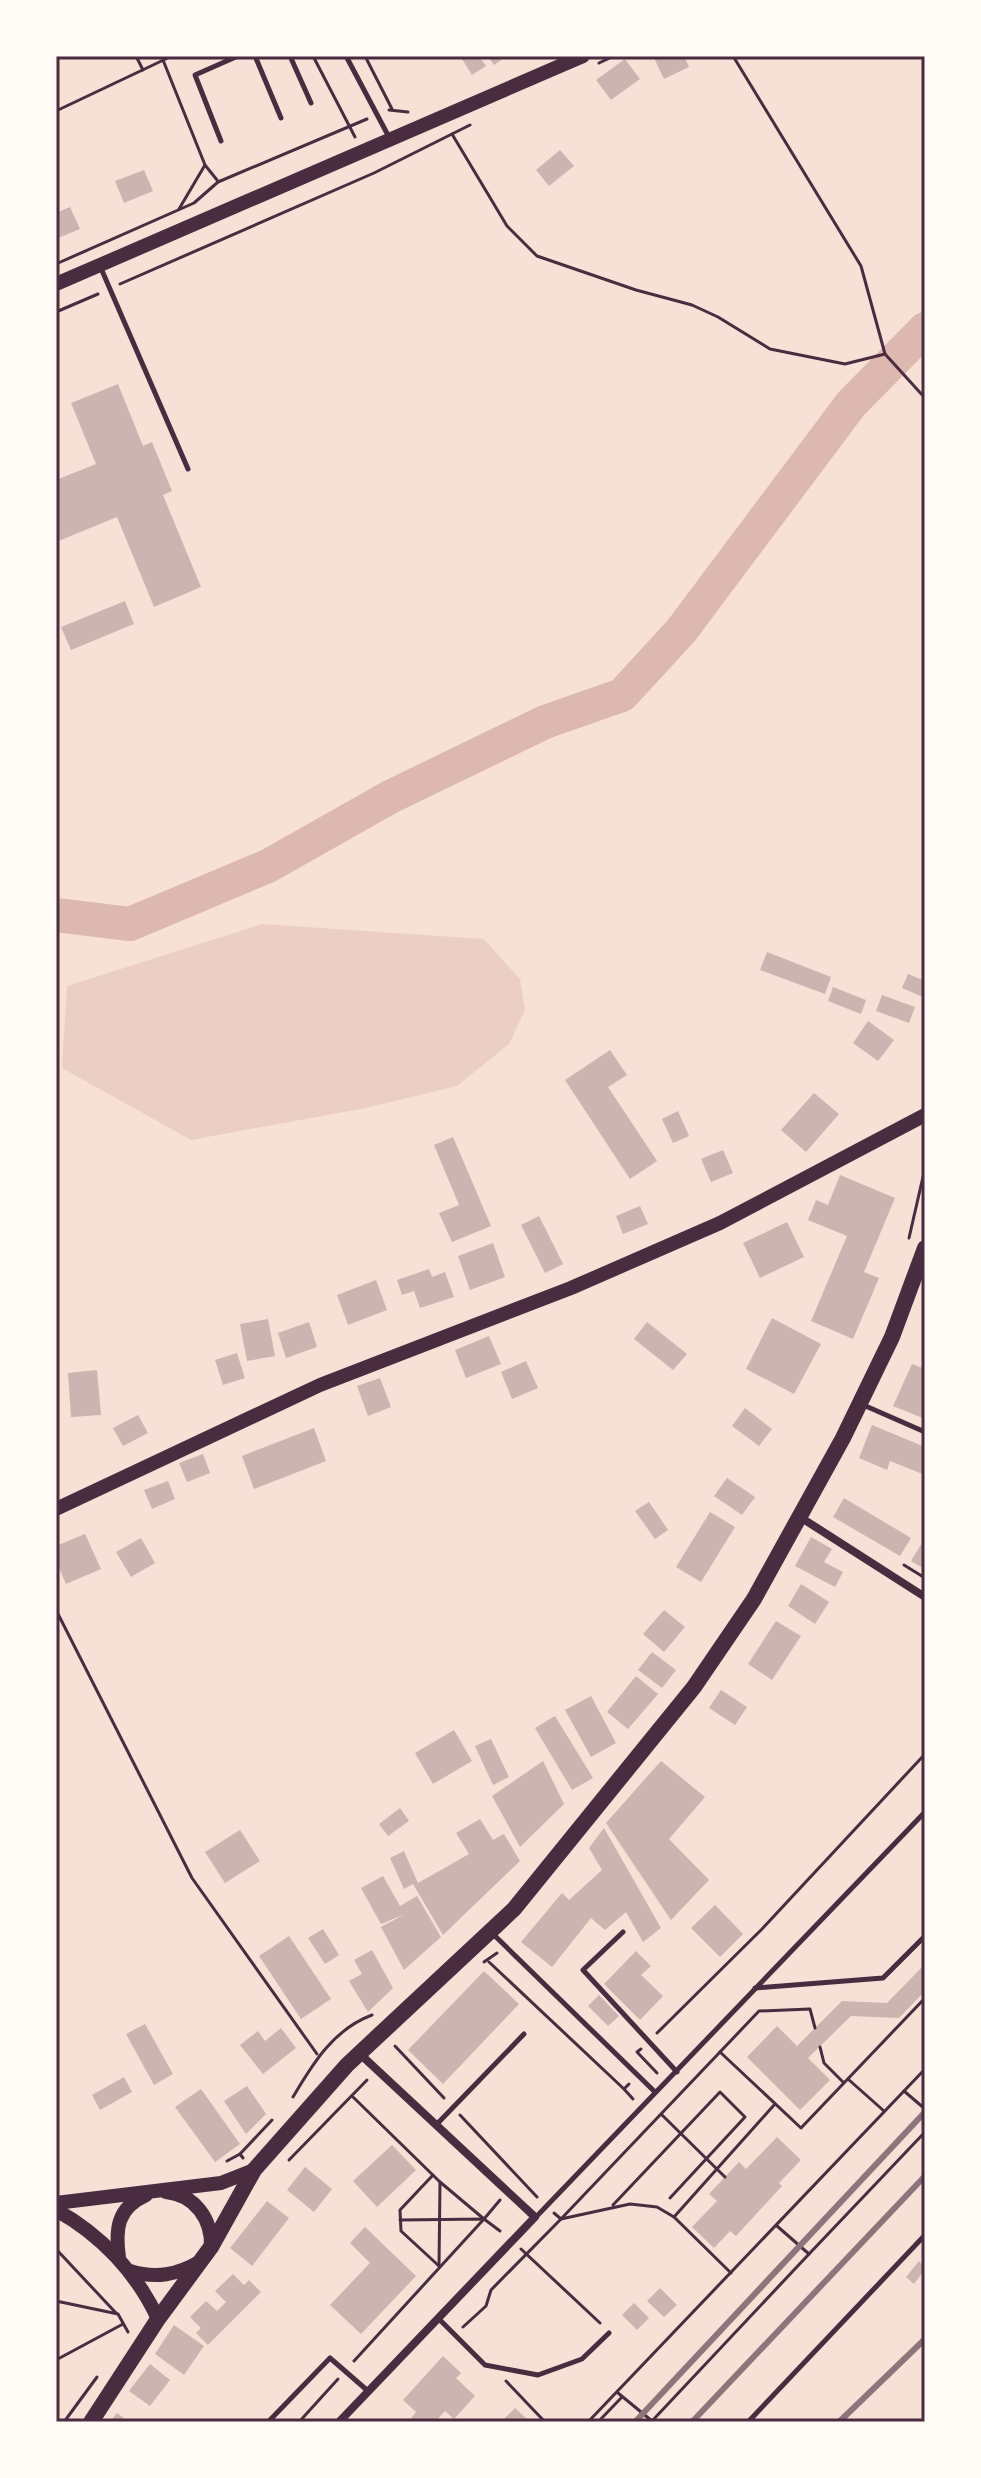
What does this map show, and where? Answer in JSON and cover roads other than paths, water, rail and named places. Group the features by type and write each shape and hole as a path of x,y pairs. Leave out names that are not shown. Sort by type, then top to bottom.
{"main road":[{"path":"91,2422 158,2319 206,2254 254,2170 359,2053 514,1909 694,1687 754,1599 860,1404 892,1337 925,1248"}],"street":[{"path":"56,284 583,56"},
{"path":"56,1509 320,1385 571,1288 720,1223 925,1115"},
{"path":"800,1517 925,1597"},
{"path":"339,2422 440,2320 535,2217 359,2053"},
{"path":"56,2203 221,2183 254,2170"},
{"path":"119,2258 116,2235 123,2211 134,2200 156,2191 182,2196 200,2210 208,2222 206,2254 173,2275 156,2276 129,2271"},
{"path":"56,2210 119,2258 158,2319"}],"lane":[{"path":"221,141 195,75 238,56"},
{"path":"255,56 281,118"},
{"path":"290,56 311,103"},
{"path":"346,56 391,140"},
{"path":"99,265 188,469"},
{"path":"860,1404 925,1432"},
{"path":"535,2217 925,1812"},
{"path":"490,1931 655,2092"},
{"path":"623,1932 583,1970 677,2072"},
{"path":"754,1988 883,1978 925,1936"},
{"path":"436,2125 524,2034"},
{"path":"748,2422 925,2235"},
{"path":"440,2320 485,2365 538,2375 582,2359 609,2333"},
{"path":"268,2422 330,2358 368,2391"}],"waterway":[{"path":"56,915 130,924 268,866 390,797 545,722 622,695 681,631 851,404 925,329"}],"railway":[{"path":"635,2422 925,2112"},
{"path":"692,2422 925,2176"},
{"path":"839,2422 925,2339"}]}
